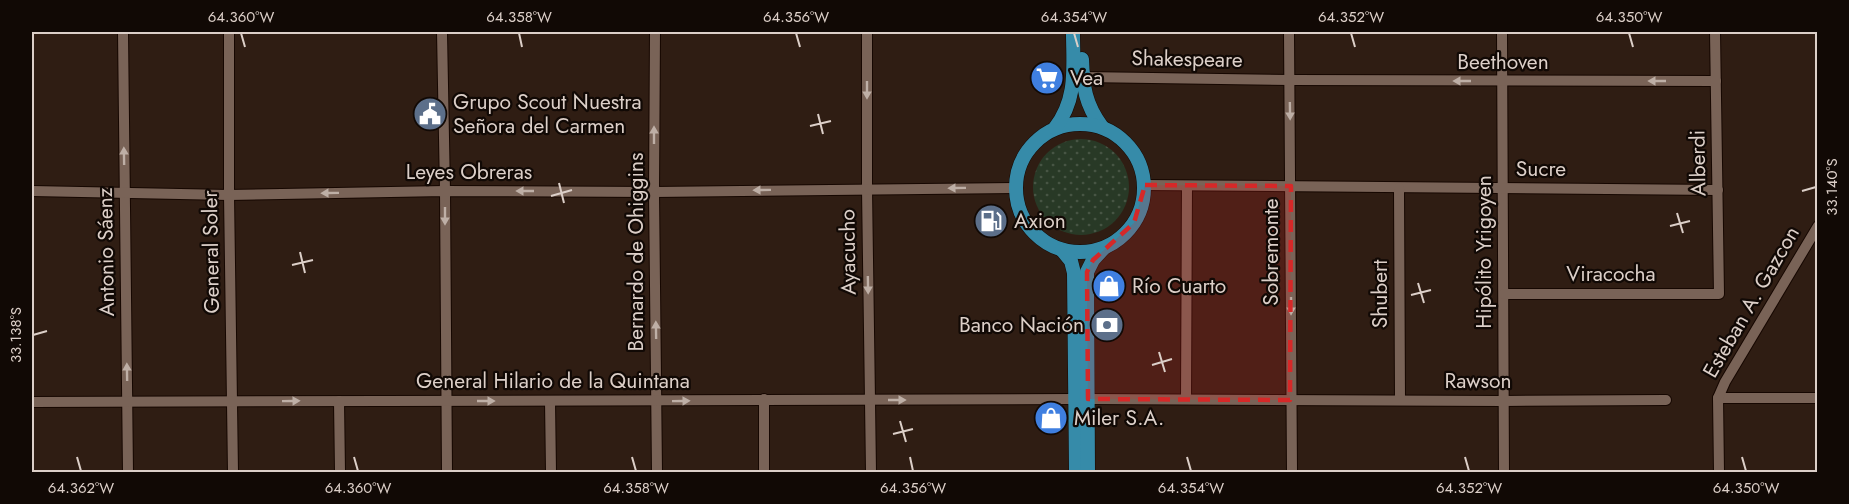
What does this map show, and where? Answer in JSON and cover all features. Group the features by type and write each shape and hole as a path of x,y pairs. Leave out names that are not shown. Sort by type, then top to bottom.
{"main road":[{"path":"1055,128 1065,116 1072,90 1073,32"},
{"path":"1082,32 1083,77 1088,104 1102,127"},
{"path":"1076,472 1082,399 1087,272 1093,260 1104,248 1121,238 1134,223 1143,205 1145,185 1141,166 1132,150 1119,136 1102,127 1087,124 1071,124 1055,128 1039,138 1026,152 1018,169 1015,188 1018,208 1028,227 1043,241 1062,250 1083,252 1104,248"},
{"path":"1062,250 1071,261 1074,273 1088,472"}],"street":[{"name":"Antonio Sáenz","path":"123,32 128,472"},
{"name":"General Soler","path":"229,32 233,472"},
{"path":"442,32 447,472"},
{"name":"Bernardo de Ohiggins","path":"655,32 657,472"},
{"name":"Ayacucho","path":"867,32 871,472"},
{"name":"Sobremonte","path":"1289,32 1292,472"},
{"name":"Hipólito Yrigoyen","path":"1502,32 1504,472"},
{"name":"Alberdi","path":"1715,32 1719,294"},
{"name":"Shakespeare","path":"1083,77 1290,80"},
{"name":"Beethoven","path":"1290,80 1716,81"},
{"path":"1145,185 1291,186"},
{"path":"1186,186 1186,399"},
{"name":"Sucre","path":"1291,186 1718,190"},
{"name":"Leyes Obreras","path":"32,191 229,195 445,190 654,192 1015,188"},
{"name":"Shubert","path":"1398,188 1400,400"},
{"name":"Esteban A. Gazcon","path":"1718,398 1725,382 1818,226"},
{"name":"Viracocha","path":"1504,294 1719,294"},
{"path":"1719,472 1718,398 1818,398"},
{"path":"764,399 764,472"},
{"name":"General Hilario de la Quintana","path":"32,402 764,399 1290,400"},
{"path":"339,400 340,472"},
{"name":"Rawson","path":"1290,400 1666,400"},
{"path":"550,401 551,472"}],"highlighted area":[{"path":"1145,185 1291,186 1290,400 1088,399 1087,272 1093,260 1134,223"}],"green space":[{"path":"1081,139 1099,143 1115,153 1125,169 1129,187 1125,205 1115,221 1099,231 1081,235 1063,231 1047,221 1037,205 1033,187 1037,169 1047,153 1063,143"}],"place":[{"name":"Vea","path":"1047,78"},
{"name":"Grupo Scout Nuestra Señora del Carmen","path":"430,114"},
{"name":"Axion","path":"991,221"},
{"name":"Río Cuarto","path":"1109,286"},
{"name":"Banco Nación","path":"1107,325"},
{"name":"Miler S.A.","path":"1051,418"}]}
